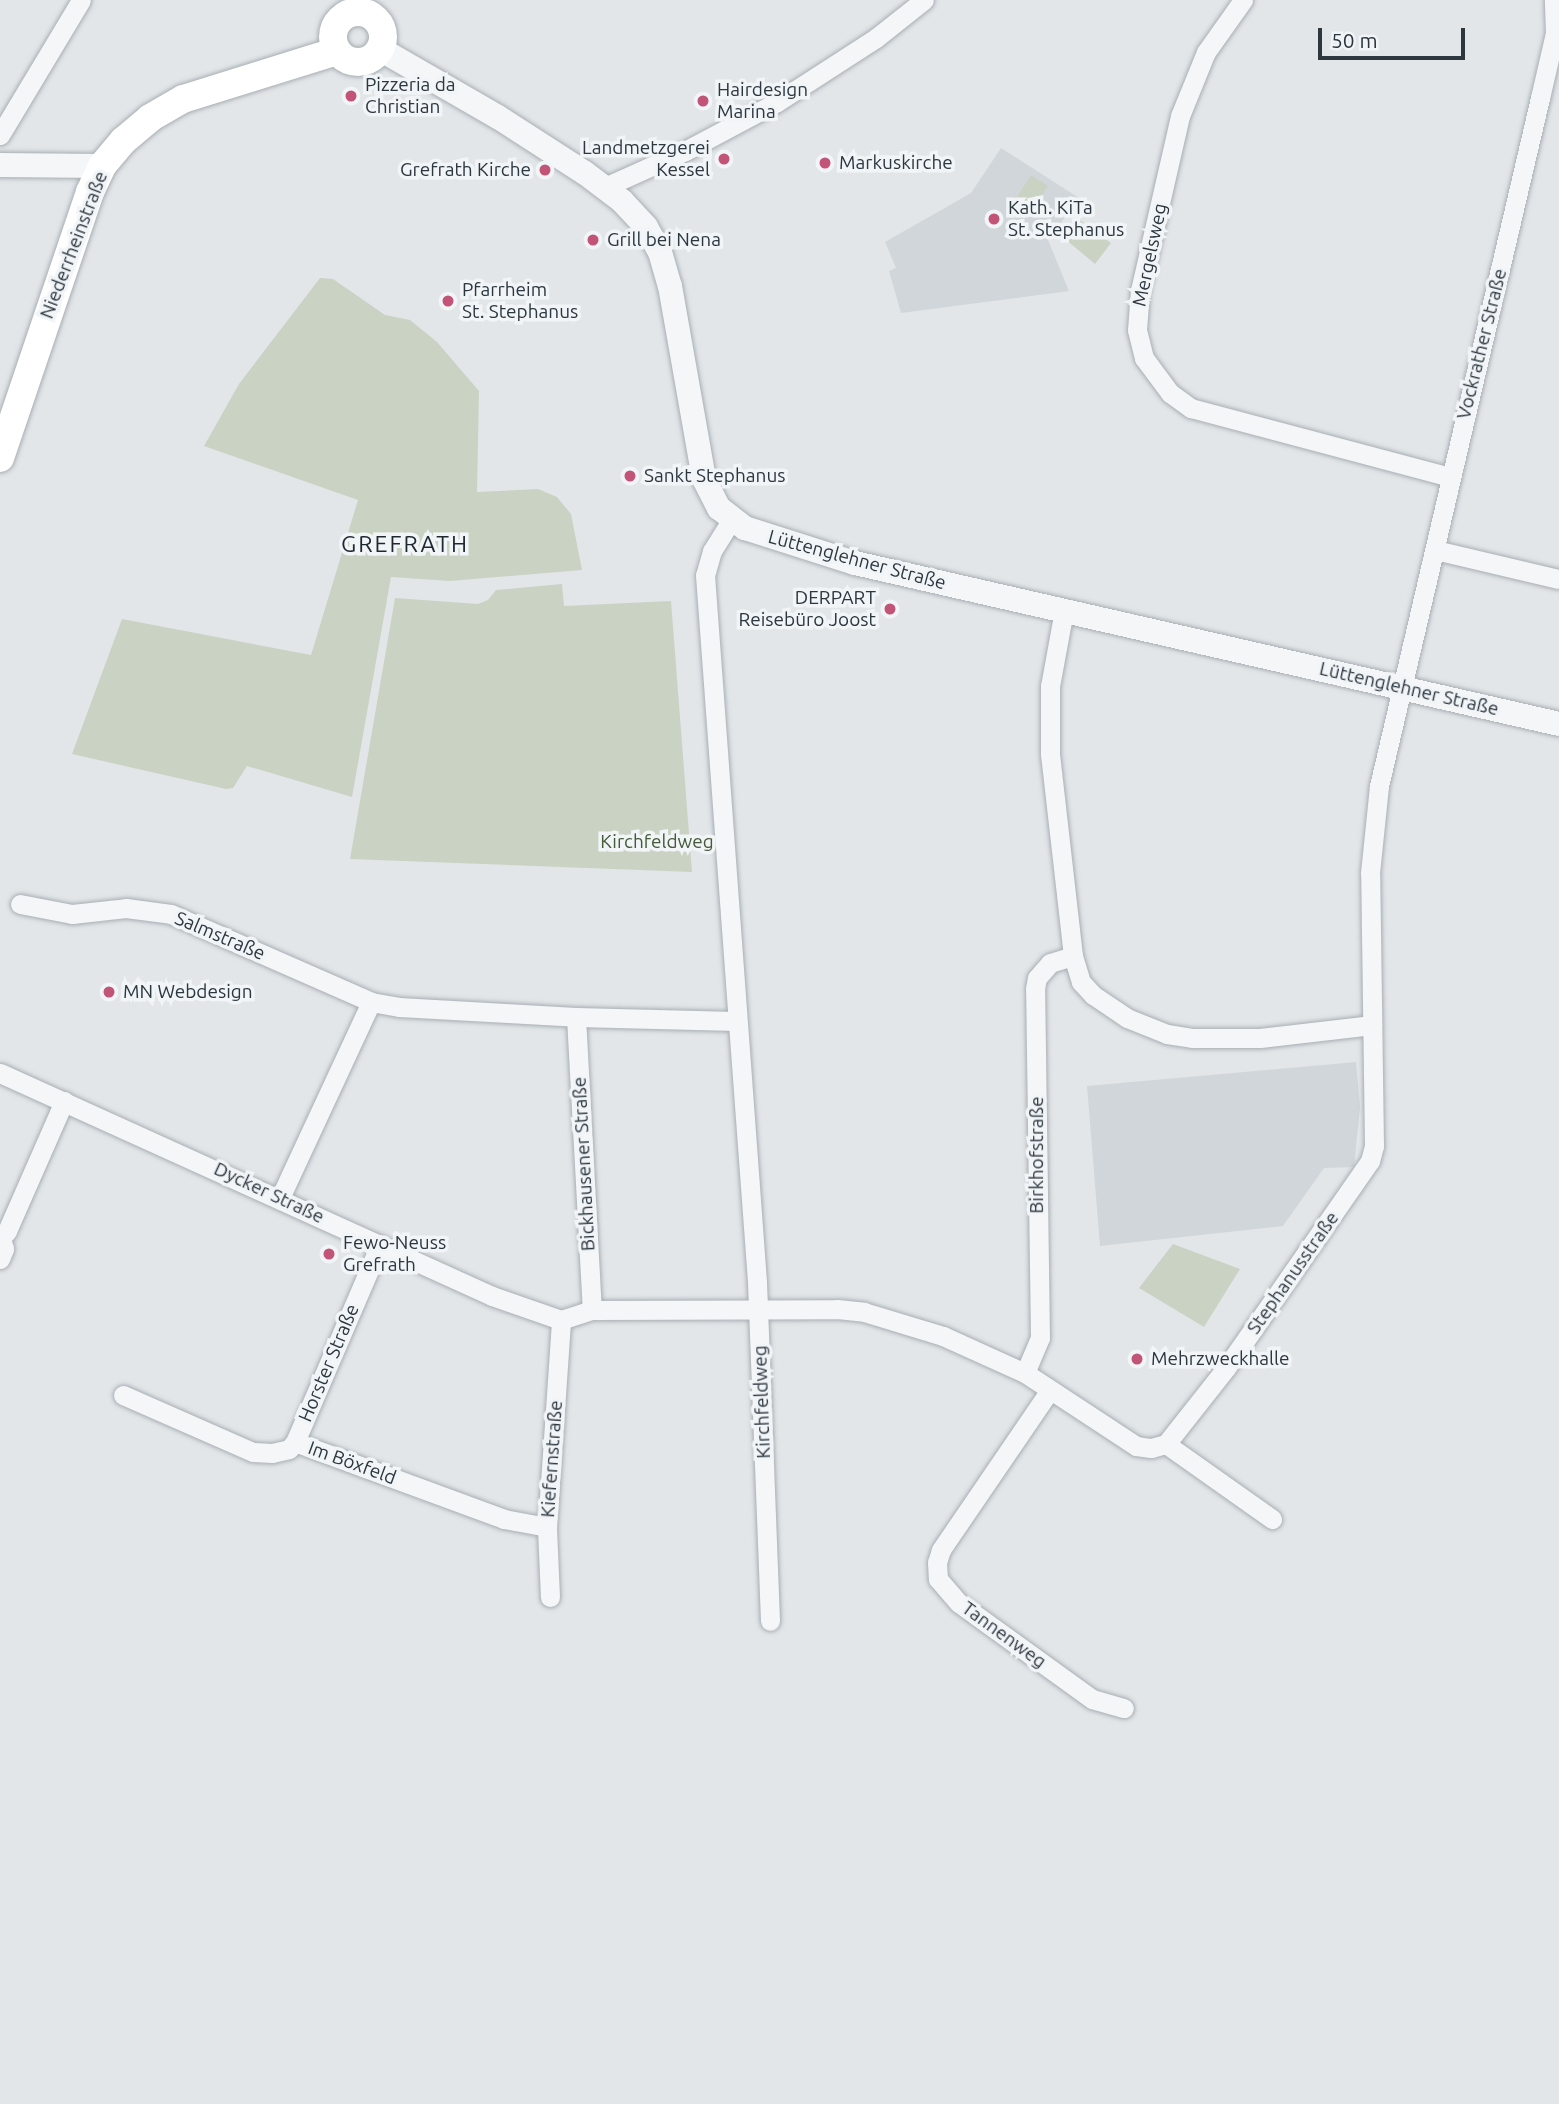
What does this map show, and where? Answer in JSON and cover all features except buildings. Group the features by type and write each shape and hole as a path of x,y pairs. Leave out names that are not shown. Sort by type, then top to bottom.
{"main road":[{"path":"359,6 381,25 384,33 380,50 368,61 359,62 343,57 333,42 336,24 359,6"},
{"name":"Niederrheinstraße","path":"0,458 45,319 102,166 123,141 150,118 183,99 337,51"}],"street":[{"path":"0,135 81,0"},
{"path":"605,187 685,151 777,102 876,38 924,0"},
{"name":"Mergelsweg","path":"1243,0 1206,52 1180,116 1140,290 1137,330 1144,358 1165,387 1191,408 1450,477"},
{"name":"Vockrather Straße","path":"1403,688 1450,477 1557,34 1554,0"},
{"name":"Lüttenglehner Straße","path":"380,50 498,117 605,187 636,215 660,252 670,286 704,479 719,508 732,519 761,535 829,556 1559,724"},
{"path":"0,165 102,166"},
{"name":"Kirchfeldweg","path":"732,519 712,551 705,575 758,1310 771,1621"},
{"path":"1435,550 1559,579"},
{"path":"1064,610 1050,686 1050,754 1073,956 1081,982 1093,995 1127,1017 1167,1034 1237,1040 1372,1025"},
{"name":"Stephanusstraße","path":"1166,1444 1226,1368 1370,1161 1374,1146 1370,905 1374,828 1379,786 1403,688"},
{"name":"Salmstraße","path":"20,904 72,914 125,908 171,914 371,1002 424,1010 736,1021"},
{"name":"Birkhofstraße","path":"1025,1373 1040,1338 1035,989 1037,978 1050,963 1073,956"},
{"path":"281,1198 371,1002"},
{"name":"Bickhausener Straße","path":"576,1017 592,1310"},
{"name":"Dycker Straße","path":"0,1073 281,1198 492,1296 561,1320"},
{"path":"0,1259 4,1249 0,1238 7,1231 64,1101"},
{"name":"Horster Straße","path":"295,1442 380,1245"},
{"path":"561,1320 592,1310 837,1309 890,1318 943,1336 1025,1373 1124,1441 1151,1448 1166,1444 1272,1519"},
{"name":"Kiefernstraße","path":"551,1597 547,1527 561,1320"},
{"name":"Tannenweg","path":"1050,1390 941,1550 937,1562 939,1578 959,1603 1092,1699 1124,1708"},
{"name":"Im Böxfeld","path":"123,1395 253,1452 272,1453 289,1449 295,1442 504,1519 547,1527"}],"shaded area":[{"name":"Kath. KiTa St. Stephanus","path":"1001,148 1079,198 1048,240 1069,291 901,313 889,271 896,268 885,242 971,193"},
{"path":"1356,1062 1360,1107 1354,1167 1324,1168 1283,1226 1100,1246 1087,1086"}],"green space":[{"path":"1031,175 1048,186 1031,211 1015,200"},
{"path":"1080,220 1111,243 1095,264 1064,238"},
{"path":"320,278 333,279 385,315 410,320 437,342 479,391 477,492 538,489 557,497 571,514 582,570 450,581 391,577 352,797 247,766 233,788 226,789 72,754 122,619 311,655 358,500 204,446 239,384"},
{"path":"562,584 564,606 671,601 692,872 350,859 395,598 478,604 488,600 496,590"},
{"path":"1173,1244 1240,1269 1204,1327 1139,1288"}],"place":[{"name":"Pizzeria da Christian","path":"351,96"},
{"name":"Hairdesign Marina","path":"703,101"},
{"name":"Landmetzgerei Kessel","path":"724,159"},
{"name":"Markuskirche","path":"825,163"},
{"name":"Grefrath Kirche","path":"545,170"},
{"name":"Kath. KiTa St. Stephanus","path":"994,219"},
{"name":"Grill bei Nena","path":"593,240"},
{"name":"Pfarrheim St. Stephanus","path":"448,301"},
{"name":"Sankt Stephanus","path":"630,476"},
{"name":"DERPART Reisebüro Joost","path":"890,609"},
{"name":"MN Webdesign","path":"109,992"},
{"name":"Fewo-Neuss Grefrath","path":"329,1254"},
{"name":"Mehrzweckhalle","path":"1137,1359"}],"district":[{"name":"GREFRATH","path":"405,544"}]}
